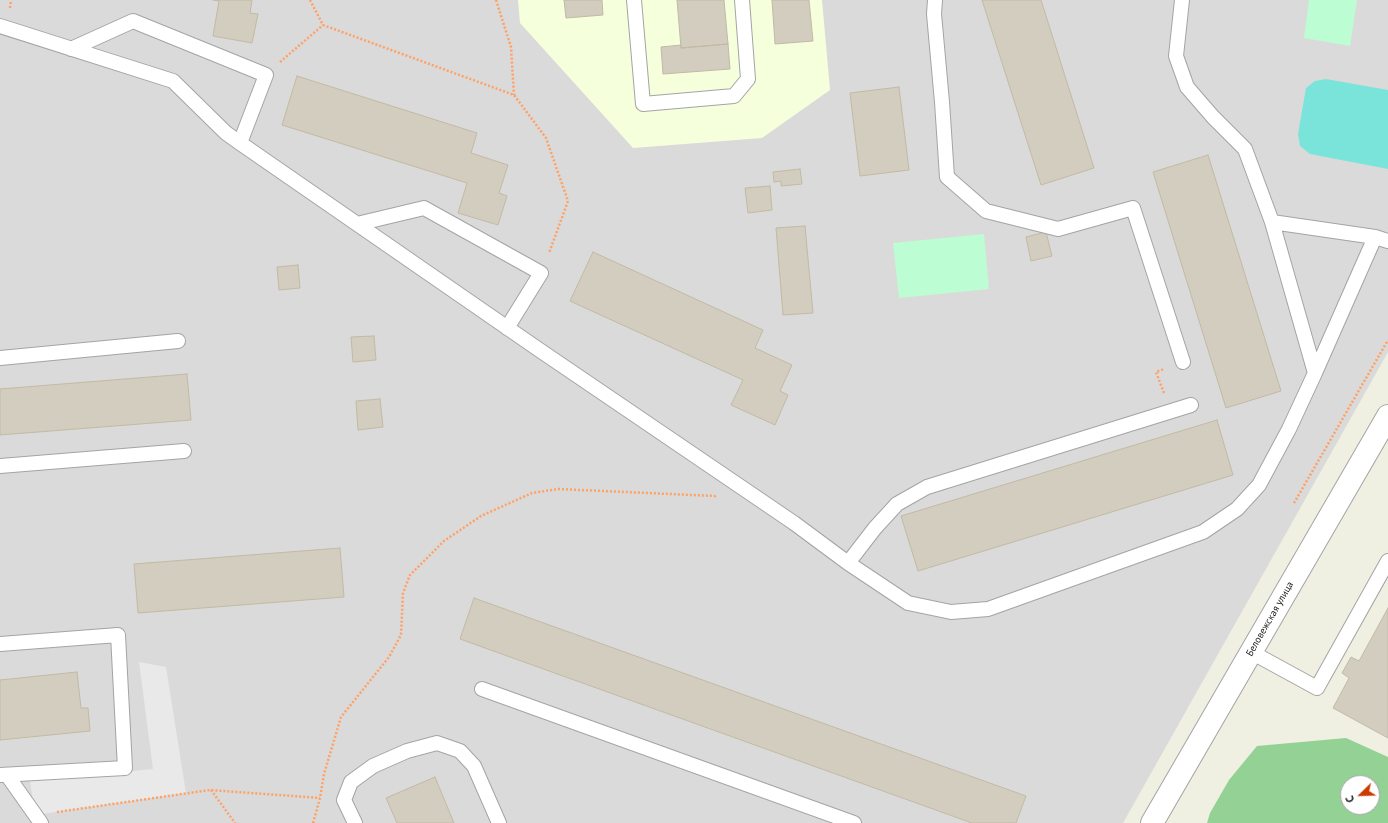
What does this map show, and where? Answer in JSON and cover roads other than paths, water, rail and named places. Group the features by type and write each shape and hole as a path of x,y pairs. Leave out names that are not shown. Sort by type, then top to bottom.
{"street":[{"name":"Беловежская улица","path":"1152,823 1388,416"}],"lane":[{"path":"634,0 643,104 734,96 748,79 742,0"},
{"path":"934,0 947,177 986,211 1058,229 1133,208 1183,362"},
{"path":"1182,0 1176,56 1187,86 1213,117 1245,149 1272,222 1315,372"},
{"path":"71,49 133,21 266,75 240,143"},
{"path":"0,26 173,81 226,133 240,143 507,328 794,523 848,563 908,603 951,612 988,608 1203,532 1237,509 1259,485 1289,429 1315,372 1382,239 1272,222"},
{"path":"357,224 424,208 541,273 507,328"},
{"path":"0,358 178,341"},
{"path":"848,563 875,528 897,504 927,487 1191,405"},
{"path":"0,466 184,451"},
{"path":"1251,652 1317,688 1388,561"},
{"path":"0,644 118,635 125,768 3,775"},
{"path":"482,689 854,823"},
{"path":"354,823 344,800 351,782 373,766 407,751 437,743 460,751 474,766 499,823"},
{"path":"3,775 38,819"}]}
